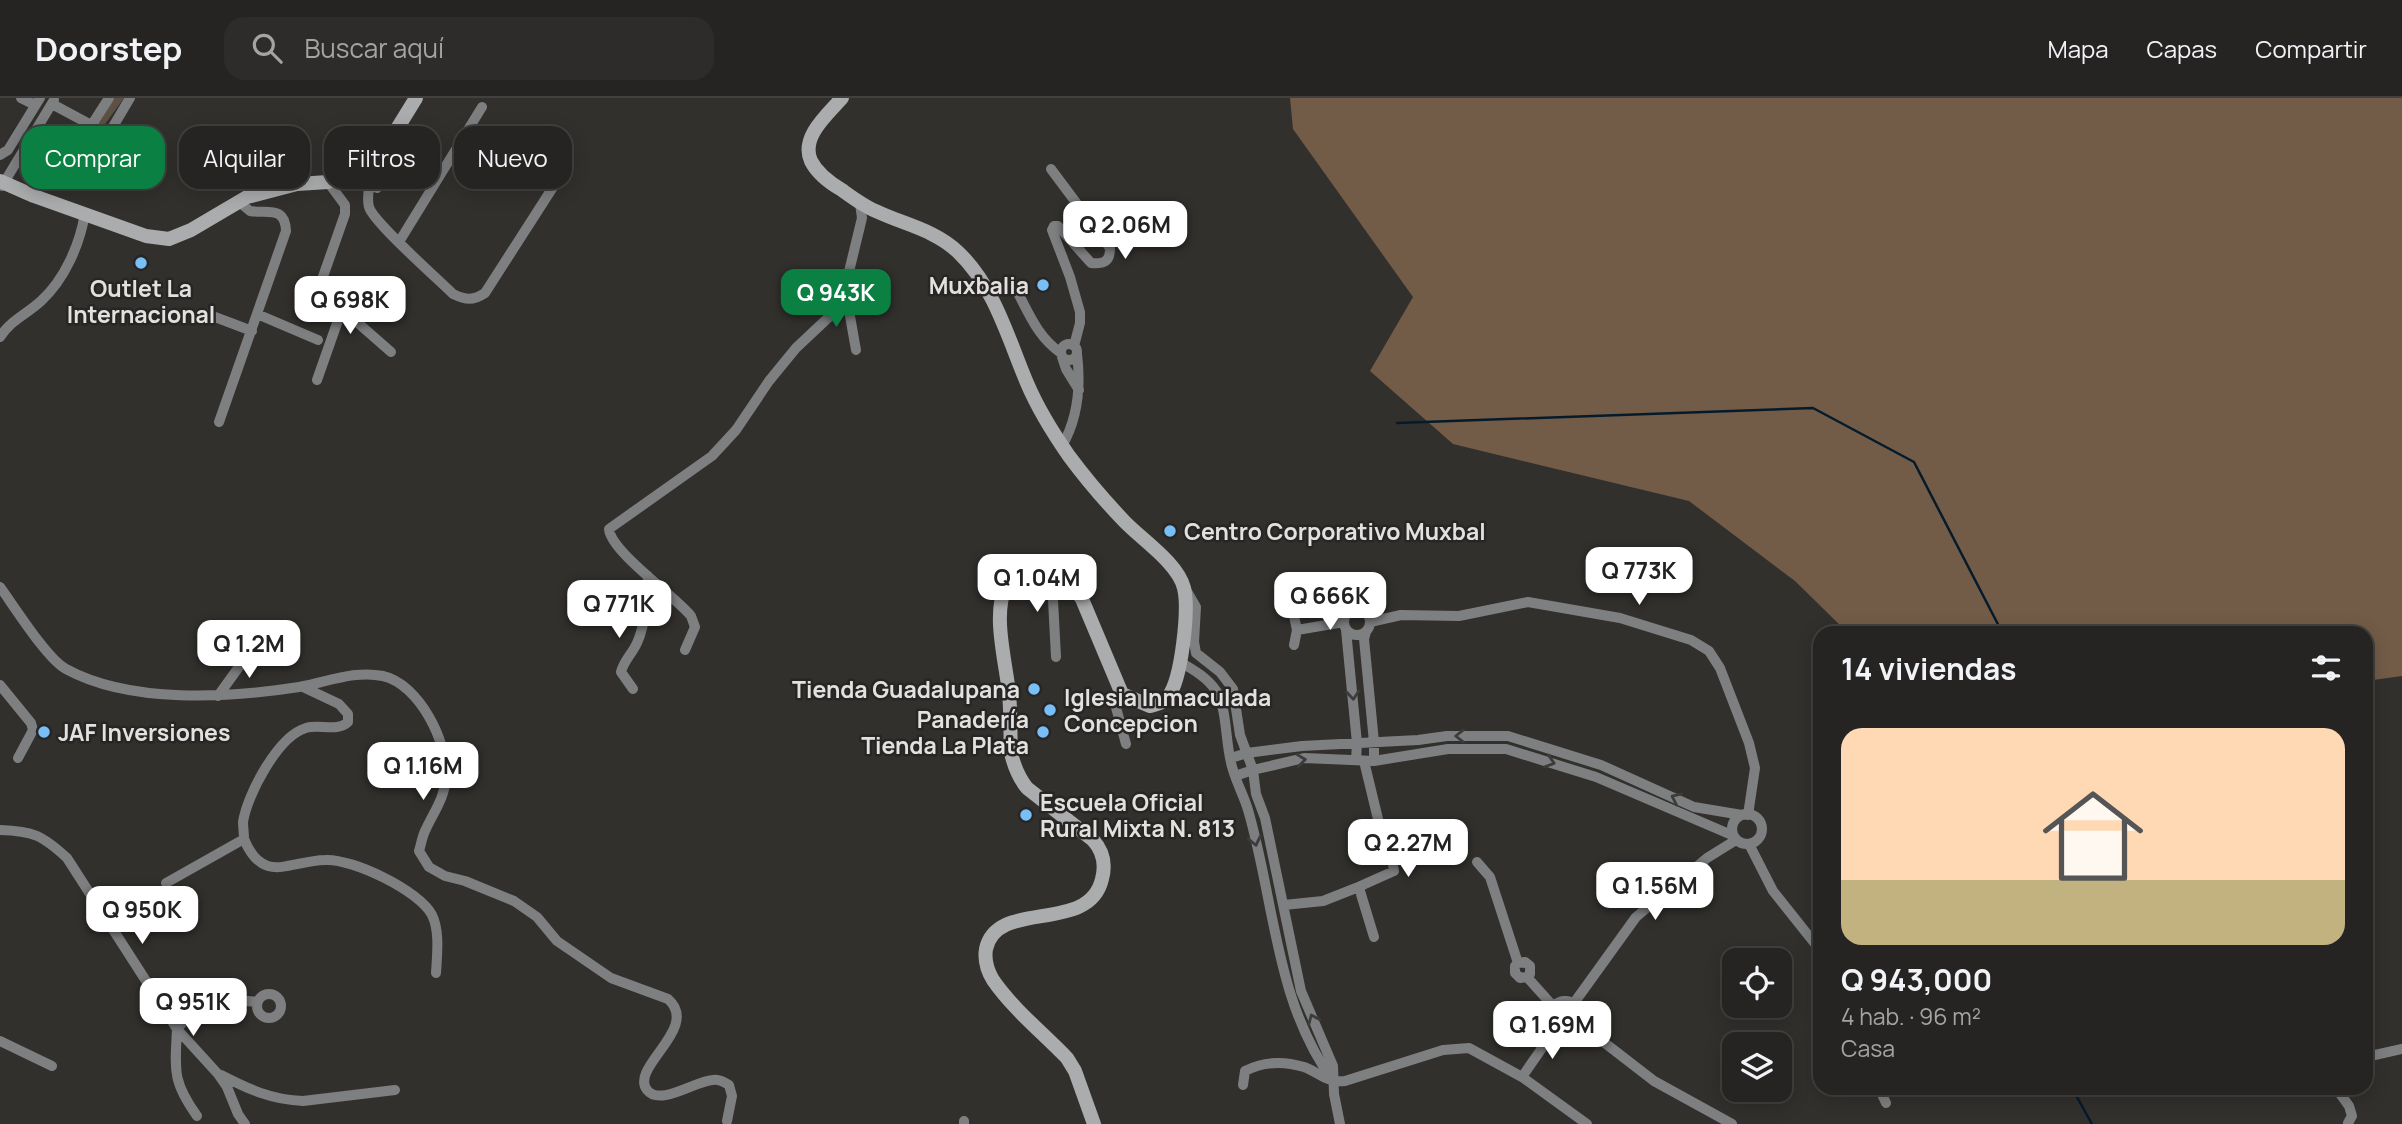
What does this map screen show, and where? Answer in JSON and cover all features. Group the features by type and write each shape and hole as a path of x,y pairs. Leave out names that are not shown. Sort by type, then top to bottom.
{"main road":[{"path":"399,126 416,98"},
{"path":"842,98 811,136 810,159 823,175 860,203 930,232 947,242 968,261 996,306 1048,426 1095,490 1172,568 1184,586 1186,603 1180,662 1167,699 1150,706 1122,694 1082,599 1076,588 1058,575 1044,572 1022,573 1013,577 1007,584 1001,606 1002,640 1010,695 1011,753 1027,788 1102,849 1103,876 1099,888 1085,904 1059,913 1019,920 997,930 987,945 986,966 1003,991 1067,1058 1075,1071 1094,1124"},
{"path":"1,185 146,236 169,239 191,230 238,201 269,190 324,183"}],"street":[{"path":"0,155 8,150 37,102 21,98"},
{"path":"1,185 54,101 91,126 108,98"},
{"path":"114,126 131,98"},
{"path":"399,242 482,107"},
{"path":"1051,169 1110,248 1107,261 1100,264 1091,262 1058,226 1054,226 1052,230 1080,312 1076,350 1080,374 1079,390 1071,432 1062,446"},
{"path":"333,189 345,205 345,214 319,292 322,298 342,309 391,352"},
{"path":"371,189 369,208 399,242 453,294 463,299 475,300 485,293 552,189"},
{"path":"374,215 376,189"},
{"path":"219,422 285,238 286,224 283,218 274,211 250,211 238,201"},
{"path":"856,350 846,301 846,280 862,218 860,203"},
{"path":"0,337 8,326 42,300 52,288 71,257 82,232 85,213"},
{"path":"1018,293 1038,331 1048,344 1062,355"},
{"path":"685,650 693,632 694,621 687,610 612,539 608,529 712,456 736,430 769,381 796,348 846,301"},
{"path":"317,380 342,309"},
{"path":"207,314 252,331"},
{"path":"257,314 318,340"},
{"path":"1076,350 1065,345 1062,355 1066,369 1079,390"},
{"path":"1056,657 1053,600 1058,575"},
{"path":"633,689 621,672 627,656 637,643 649,576"},
{"path":"1184,586 1196,607 1196,653 1220,672 1233,689 1240,735 1253,770 1256,794 1265,818 1301,990 1333,1066 1340,1124"},
{"path":"0,587 40,642 63,668 97,683 132,691 219,696 302,687 350,675 366,674 392,679 411,691 425,711 445,758 446,780 443,794 436,814 425,831 419,851 429,867 445,876 465,881 514,901 537,917 557,941 611,978 668,999 677,1012 678,1022 647,1071 644,1084 654,1095 666,1095 712,1079 721,1081 729,1085 732,1097 727,1121"},
{"path":"1297,630 1345,626 1354,635 1401,615 1459,616 1528,602 1620,618 1700,644 1716,659 1720,668 1749,743 1755,768 1745,815 1734,822 1735,838"},
{"path":"1292,607 1297,630 1294,645"},
{"path":"1365,761 1374,742 1364,639 1368,627 1367,614 1355,609 1347,614 1345,626 1357,743 1365,761 1378,819"},
{"path":"219,696 254,646"},
{"path":"1180,662 1198,672 1217,694 1235,776 1248,809 1290,1000 1324,1069 1334,1082"},
{"path":"0,685 31,723 33,730 18,758"},
{"path":"302,687 339,704 349,719 341,728 306,728 284,741 274,753 253,793 243,821 244,839 248,849 264,865 286,868 326,860 338,861 372,873 421,899 432,915 436,932 436,973"},
{"path":"1121,689 1115,704 1126,744"},
{"path":"1231,758 1247,753 1302,746 1447,736 1508,736 1601,765 1695,807 1745,815 1758,820 1761,827 1758,839 1749,844"},
{"path":"1235,776 1304,758 1365,761 1448,748 1506,749 1596,777 1749,844 1773,891 1813,941"},
{"path":"1284,905 1323,901 1394,871 1387,830"},
{"path":"0,831 27,831 51,843 66,858 177,1029 218,1074 245,1124"},
{"path":"1574,1003 1636,917 1735,838"},
{"path":"166,883 244,839"},
{"path":"1477,862 1490,877 1518,963 1514,969 1516,975 1522,979 1527,977 1553,1006"},
{"path":"1356,888 1360,891 1374,937"},
{"path":"197,1116 182,1094 177,1081 177,1029 199,1007 214,1000 228,998 257,1002"},
{"path":"1561,1001 1574,1003 1580,1010 1579,1023 1568,1031 1556,1028 1550,1020 1553,1006 1561,1001"},
{"path":"1579,1023 1654,1081 1732,1124"},
{"path":"1521,1077 1556,1028"},
{"path":"0,1041 52,1066"},
{"path":"1243,1085 1245,1071 1269,1062 1304,1067 1334,1082 1461,1047 1478,1051 1521,1077 1587,1124"},
{"path":"2373,1056 2402,1049"},
{"path":"218,1074 253,1092 288,1100 303,1101 395,1090"},
{"path":"1882,1095 1886,1103"},
{"path":"2341,1095 2349,1105 2352,1116 2348,1124"}],"shaded area":[{"path":"113,98 124,98 104,126 98,124"},
{"path":"1290,98 2402,98 2402,676 2373,680 2373,626 1841,626 1795,581 1689,501 1453,444 1370,371 1413,297 1293,129"}],"waterway":[{"path":"1397,423 1813,408 1914,462 1999,626"},
{"path":"2076,1095 2092,1124"}],"place":[{"name":"Outlet La Internacional","path":"141,263"},
{"name":"Muxbalia","path":"1043,285"},
{"name":"Centro Corporativo Muxbal","path":"1170,531"},
{"name":"Tienda Guadalupana","path":"1034,689"},
{"name":"Iglesia Inmaculada Concepcion","path":"1050,710"},
{"name":"JAF Inversiones","path":"44,732"},
{"name":"Panadería Tienda La Plata","path":"1043,732"},
{"name":"Escuela Oficial Rural Mixta N. 813","path":"1026,815"}]}
